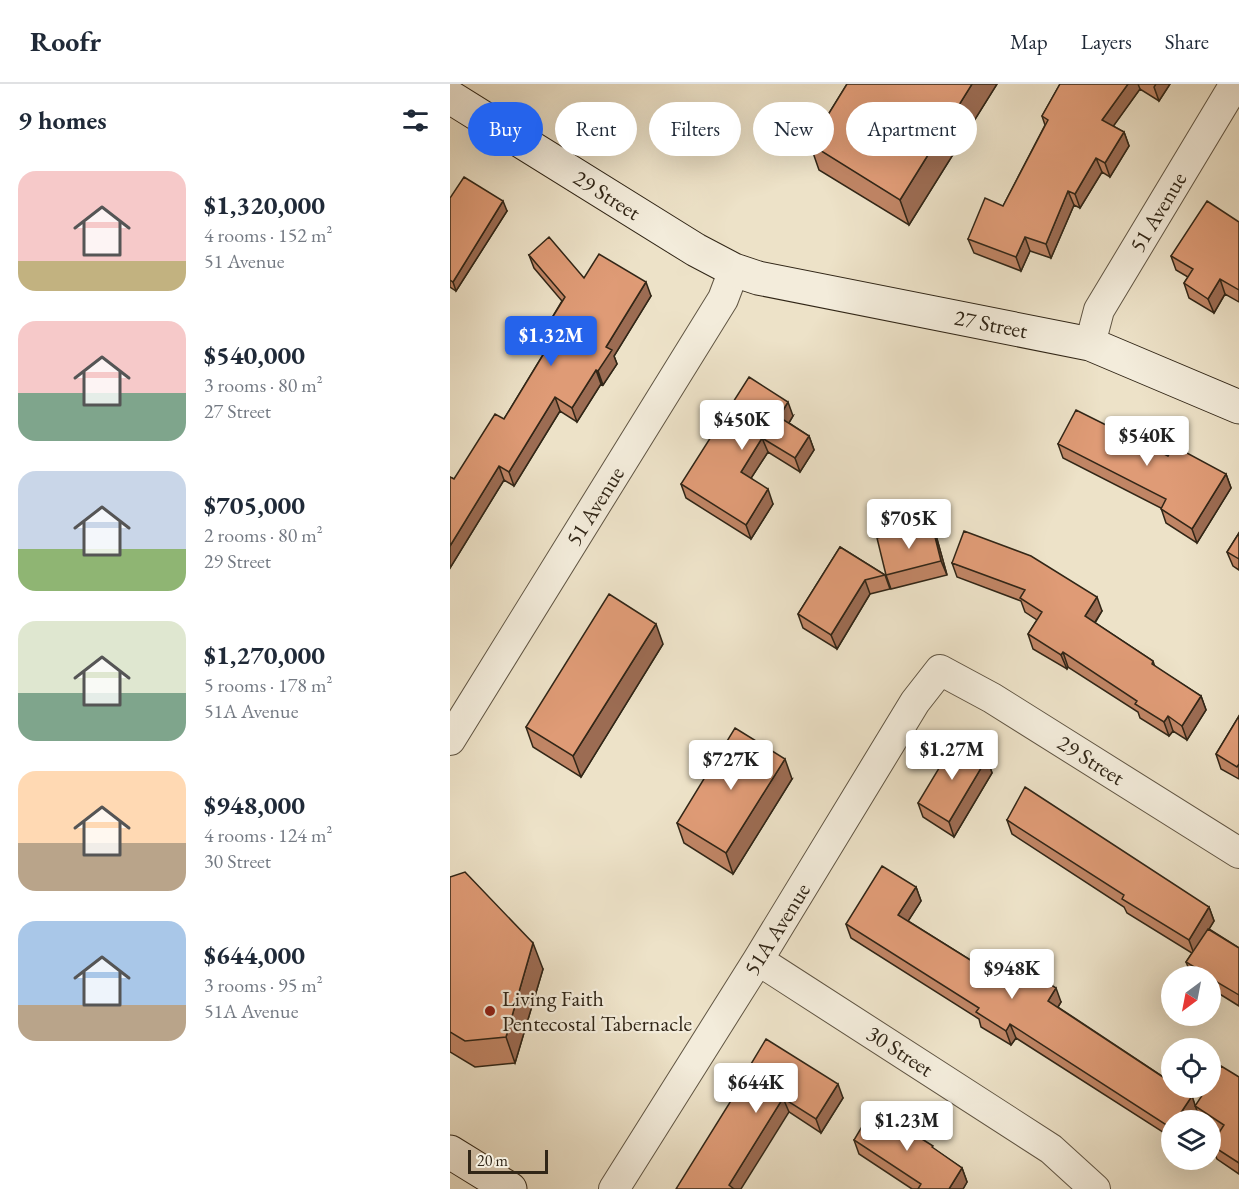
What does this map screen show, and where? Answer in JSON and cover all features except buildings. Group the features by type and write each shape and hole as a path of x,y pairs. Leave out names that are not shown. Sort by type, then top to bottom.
{"street":[{"name":"51 Avenue","path":"1090,344 1099,310 1234,84"},
{"name":"29 Street","path":"450,97 696,250 734,270"},
{"name":"51 Avenue","path":"450,740 723,299 734,270"},
{"name":"27 Street","path":"734,270 769,280 1090,344 1239,407"},
{"name":"29 Street","path":"940,670 992,698 1239,853"},
{"name":"51A Avenue","path":"614,1189 758,960 915,702 940,670"},
{"name":"30 Street","path":"758,960 1051,1149 1095,1189"},
{"path":"450,1152 510,1189"}],"place":[{"name":"Living Faith Pentecostal Tabernacle","path":"490,1011"}]}
